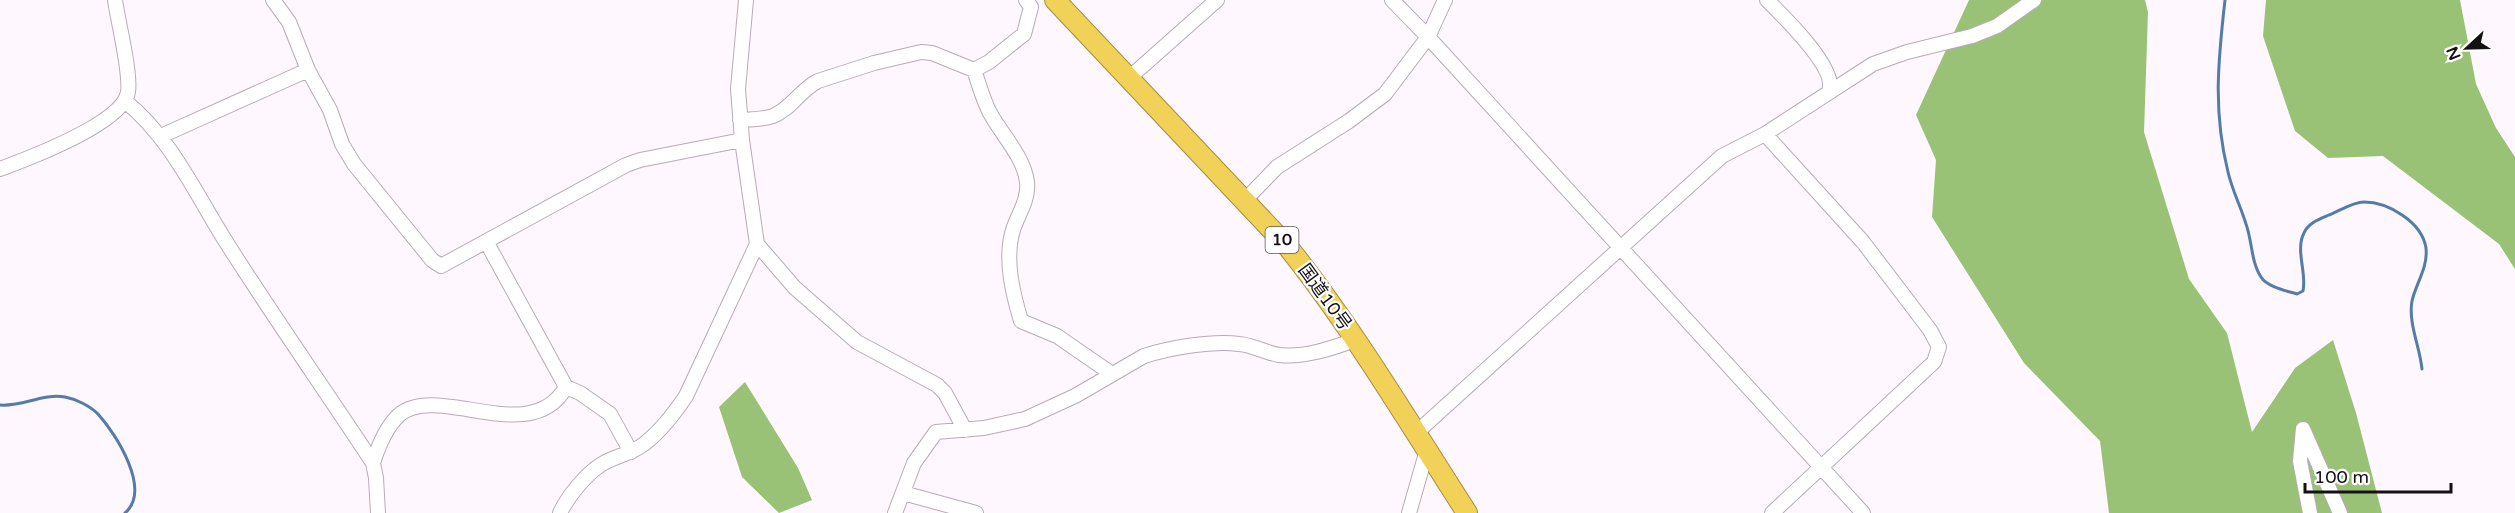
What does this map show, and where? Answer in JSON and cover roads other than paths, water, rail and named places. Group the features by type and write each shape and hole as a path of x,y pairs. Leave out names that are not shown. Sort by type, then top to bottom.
{"highway":[{"name":"国道10号","path":"1055,0 1288,246 1356,340 1467,513"}],"street":[{"path":"0,169 55,148 82,134 125,101 129,84 115,0"},
{"path":"273,0 289,22 308,70 330,110 342,144 354,164 432,260 441,266 487,243 626,165 640,160 742,140"},
{"path":"746,0 738,89 742,140 757,244 795,288 857,342 937,385 945,393 965,430"},
{"path":"974,70 989,62 1024,34 1031,7 1026,0"},
{"path":"1129,78 1217,0"},
{"path":"1392,0 1428,36 1863,513"},
{"path":"1245,200 1277,167 1349,121 1385,94 1428,36 1446,0"},
{"path":"1767,0 1819,58 1831,82 1829,91"},
{"path":"1416,433 1722,156 1765,134 1873,64 1907,52 1972,36 1996,26 2034,0"},
{"path":"740,120 765,119 775,116 808,86 818,81 912,53 932,53 974,70 989,111 1017,156 1027,180 1024,204 1010,244 1011,284 1021,321 1057,336 1112,374"},
{"path":"160,136 308,70"},
{"path":"125,101 145,118 160,136 228,245 373,463 378,513"},
{"path":"1765,134 1863,242 1930,330 1939,347 1934,362 1772,513"},
{"path":"487,243 566,387 580,393 610,414 631,452"},
{"path":"560,513 563,506 594,471 631,452 658,432 686,396 757,244"},
{"path":"895,513 914,463 932,435 943,430 997,426 1025,419 1046,411 1144,356 1156,352 1210,344 1240,344 1280,355 1318,352 1356,340"},
{"path":"373,463 378,447 390,427 400,415 413,408 425,405 489,413 521,414 533,412 555,401 566,387"},
{"path":"2310,513 2300,461 2303,429 2340,513"},
{"path":"1410,513 1427,450"},
{"path":"903,493 976,513"}],"waterway":[{"path":"2225,0 2218,86 2220,128 2230,179 2248,230 2253,258 2261,277 2278,288 2297,294 2303,291 2304,284 2302,240 2311,224 2360,202 2383,206 2402,215 2418,230 2426,248 2425,262 2411,309 2422,369"},
{"path":"0,405 57,396 74,399 95,411 122,448 133,477 135,491 132,503 125,513"}]}
